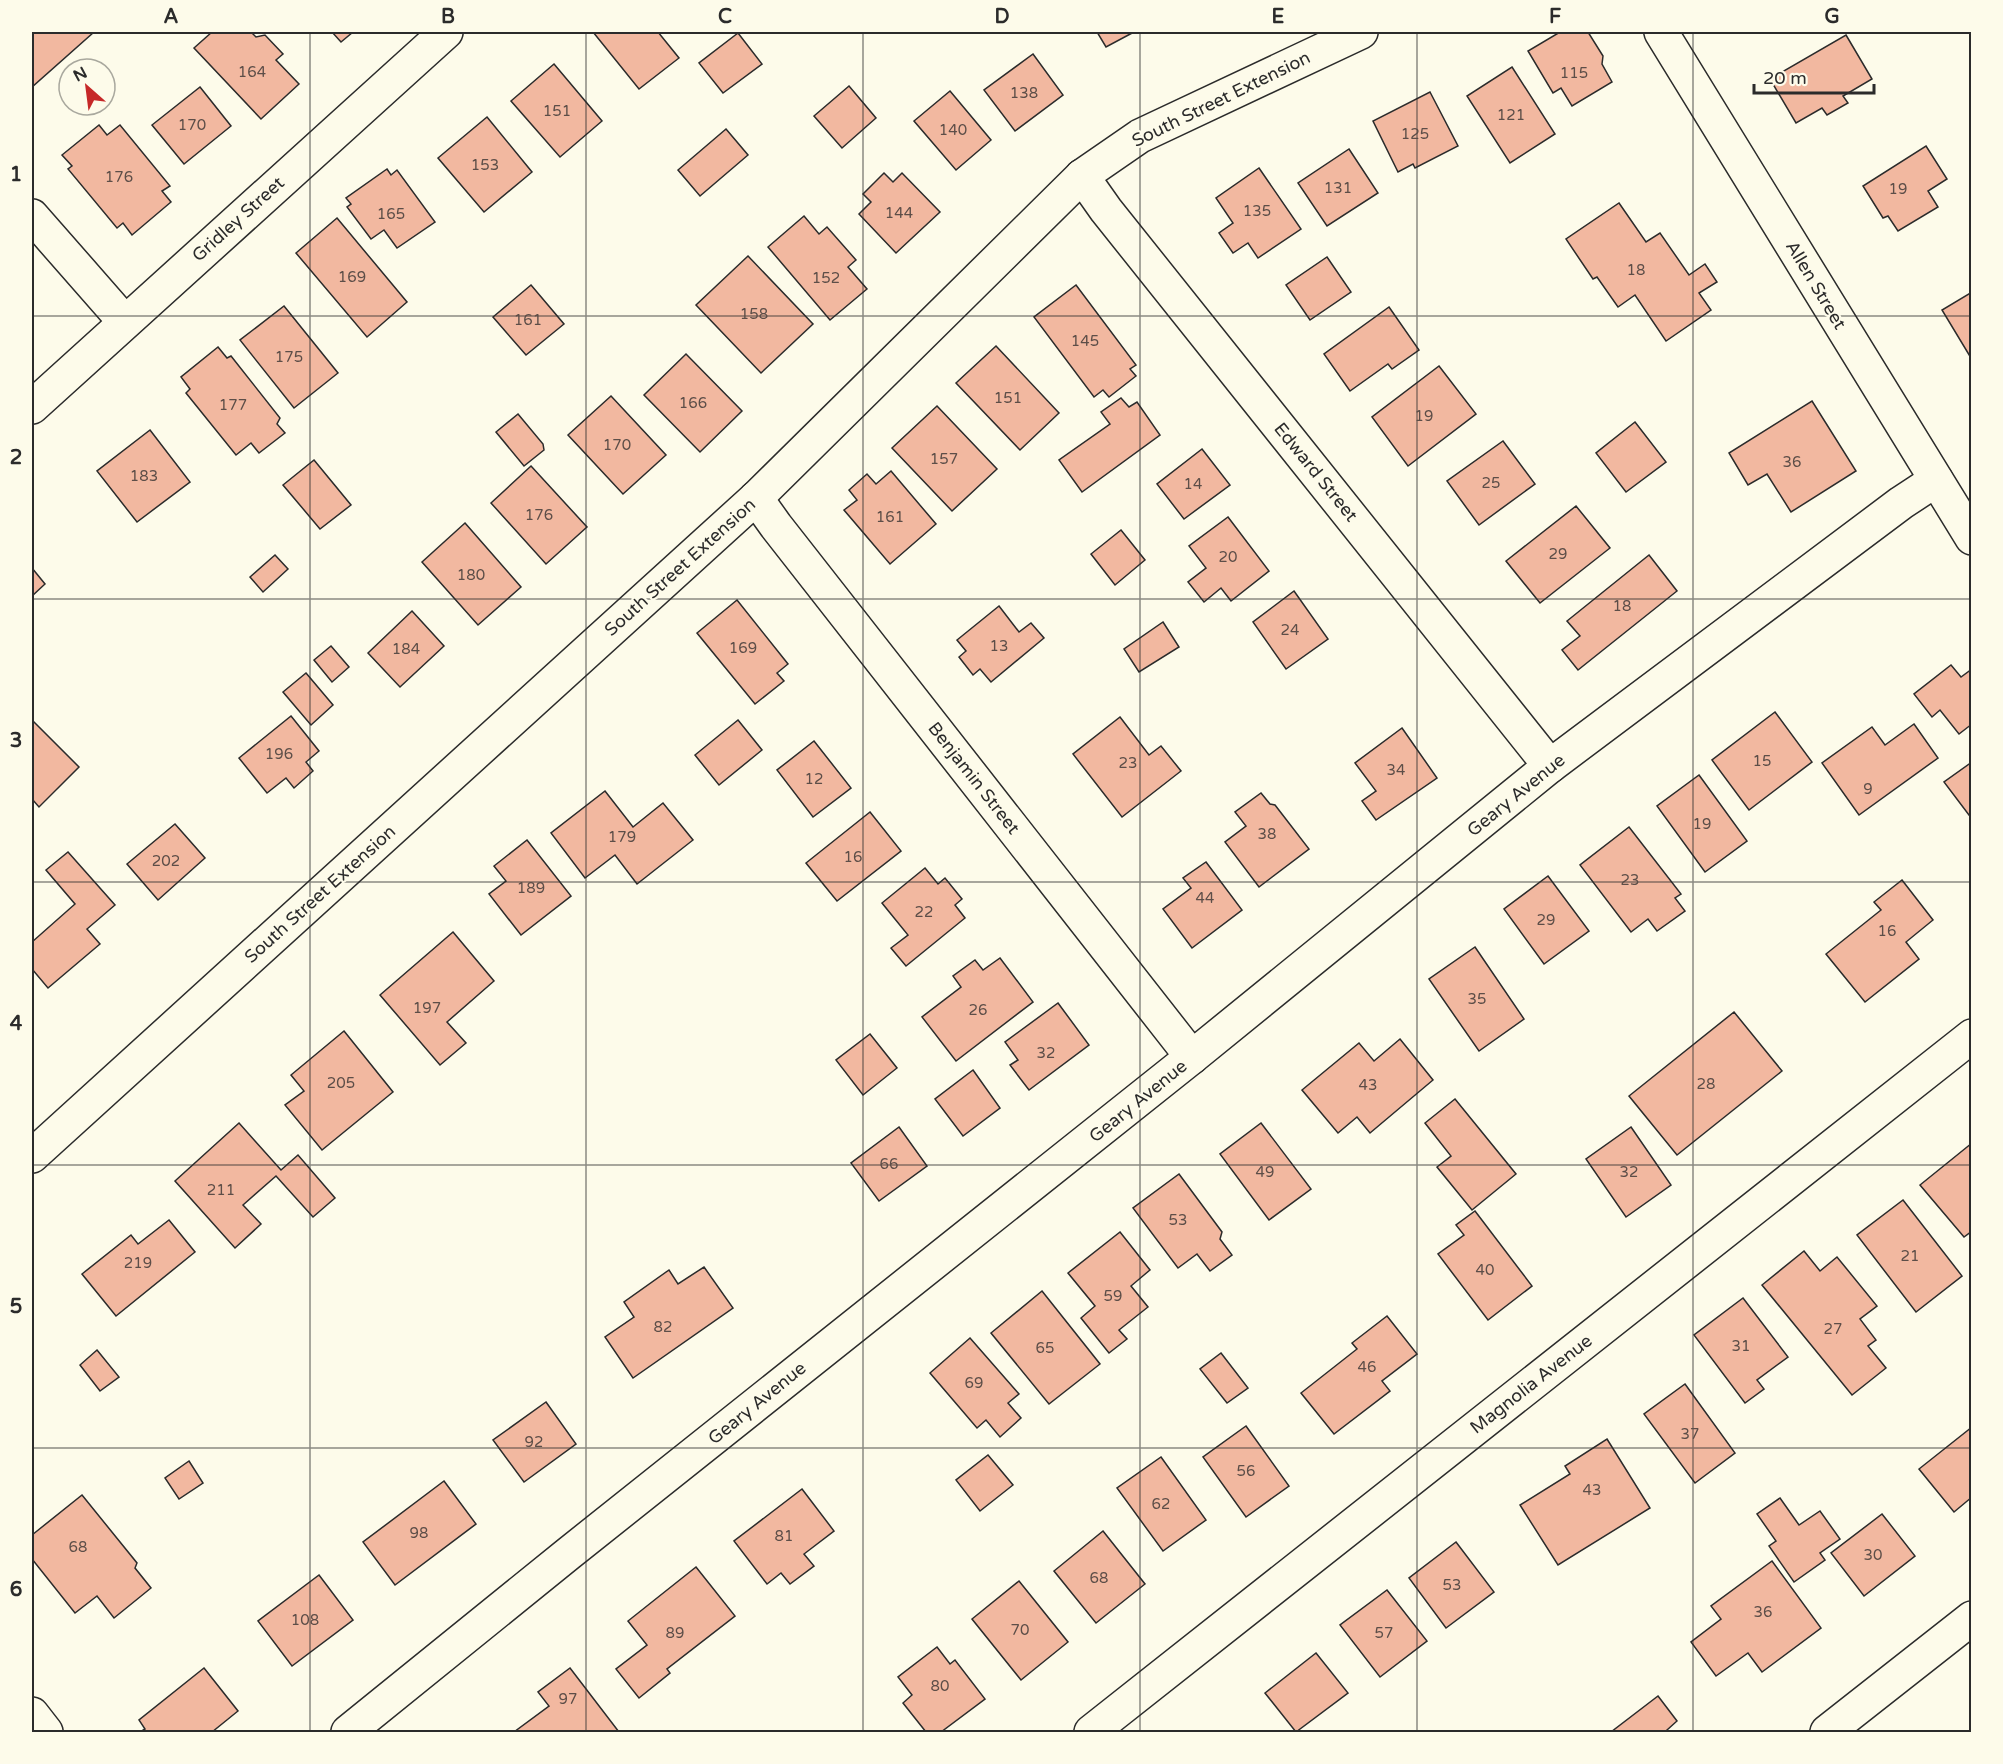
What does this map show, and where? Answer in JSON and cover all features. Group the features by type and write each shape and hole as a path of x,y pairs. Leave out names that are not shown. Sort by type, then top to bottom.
{"street":[{"name":"Gridley Street","path":"32,407 124,321 446,32"},
{"name":"South Street Extension","path":"32,1156 756,498 1082,176 1140,136 1361,32"},
{"name":"Allen Street","path":"1661,32 1971,538"},
{"name":"Edward Street","path":"1082,176 1106,210 1550,766"},
{"path":"32,216 124,321"},
{"name":"Geary Avenue","path":"348,1732 1192,1057 1550,766 1901,503 1936,480"},
{"name":"Benjamin Street","path":"756,498 1192,1057"},
{"name":"Magnolia Avenue","path":"1091,1732 1971,1036"},
{"path":"1827,1732 1971,1618"},
{"path":"32,1714 45,1732"}],"building":[{"path":"32,32 94,32 66,57 57,57 57,65 32,87"},
{"path":"212,32 251,32 256,37 265,35 283,54 276,60 299,84 261,119 194,48"},
{"path":"332,32 353,32 341,42"},
{"path":"593,32 658,32 679,58 639,89"},
{"path":"1097,32 1134,32 1106,47"},
{"path":"1560,32 1588,32 1603,56 1602,64 1612,82 1572,106 1561,88 1553,93 1528,51"},
{"path":"738,33 762,64 723,93 699,63"},
{"path":"1846,35 1872,79 1843,96 1848,103 1827,115 1822,108 1796,123 1770,79"},
{"path":"1033,54 1063,95 1015,131 984,90"},
{"path":"554,64 602,121 560,157 511,101"},
{"path":"1512,67 1555,134 1510,163 1467,96"},
{"path":"849,86 876,118 842,148 814,116"},
{"path":"200,87 231,126 184,164 152,125"},
{"path":"950,91 991,140 956,170 914,121"},
{"path":"1430,92 1458,146 1415,168 1413,164 1398,172 1373,121"},
{"path":"487,117 532,172 484,212 438,158"},
{"path":"99,125 107,135 120,125 170,186 162,191 171,202 132,235 123,223 117,228 68,169 72,166 62,155"},
{"path":"726,129 748,155 700,196 678,170"},
{"path":"1926,146 1947,179 1928,191 1938,207 1898,231 1888,216 1883,218 1863,186"},
{"path":"1349,149 1378,193 1327,226 1298,183"},
{"path":"1259,168 1301,229 1258,258 1248,243 1233,253 1219,233 1233,223 1216,198"},
{"path":"387,169 391,175 397,170 435,222 397,248 384,230 371,239 347,207 351,204 346,198"},
{"path":"884,173 893,182 902,173 940,212 896,253 859,214 871,202 863,194"},
{"path":"1619,203 1646,242 1660,233 1689,275 1705,264 1717,282 1699,293 1711,310 1666,341 1635,295 1618,307 1597,277 1593,279 1566,239"},
{"path":"804,216 819,234 827,227 856,260 848,267 867,289 830,320 768,247"},
{"path":"337,218 407,302 367,337 296,253"},
{"path":"748,256 813,324 761,373 696,305"},
{"path":"1327,257 1351,292 1310,320 1286,285"},
{"path":"531,285 564,324 526,355 493,317"},
{"path":"1076,285 1136,365 1130,369 1136,376 1109,397 1103,390 1094,397 1034,317"},
{"path":"1972,292 1972,357 1971,358 1942,310"},
{"path":"284,306 338,373 294,408 240,340"},
{"path":"1389,307 1419,350 1392,369 1388,364 1350,391 1324,354"},
{"path":"996,346 1059,413 1020,450 956,383"},
{"path":"218,347 227,358 231,356 280,418 277,424 285,433 259,453 251,443 236,455 186,393 190,389 181,377"},
{"path":"686,354 742,411 700,452 644,395"},
{"path":"1439,366 1476,414 1408,466 1372,417"},
{"path":"611,396 666,455 623,494 568,435"},
{"path":"1121,398 1129,407 1137,402 1160,435 1082,492 1059,460 1110,424 1101,412"},
{"path":"1812,401 1856,471 1791,512 1767,474 1748,485 1729,453"},
{"path":"937,406 997,469 952,511 892,448"},
{"path":"518,414 543,444 544,450 524,466 496,432"},
{"path":"1635,422 1666,462 1626,492 1596,453"},
{"path":"150,430 190,482 137,522 97,471"},
{"path":"1503,441 1535,484 1479,525 1447,481"},
{"path":"1202,449 1230,485 1184,519 1157,484"},
{"path":"314,460 351,505 320,529 283,485"},
{"path":"531,466 587,527 546,564 491,503"},
{"path":"891,471 936,524 890,564 844,510 857,500 849,490 867,474 876,484"},
{"path":"1576,506 1610,548 1540,603 1506,561"},
{"path":"1228,517 1269,571 1231,601 1221,588 1204,602 1188,582 1206,568 1189,546"},
{"path":"465,523 521,587 478,625 422,562"},
{"path":"1121,530 1145,560 1115,585 1091,554"},
{"path":"275,555 288,569 263,592 250,577"},
{"path":"1649,555 1677,591 1578,670 1562,650 1580,636 1567,621"},
{"path":"32,568 45,584 32,596"},
{"path":"1294,591 1328,639 1286,669 1253,622"},
{"path":"737,600 788,664 777,673 784,681 755,704 697,633"},
{"path":"999,606 1019,632 1031,623 1044,638 991,682 980,669 973,675 959,657 966,651 957,640"},
{"path":"412,611 444,646 400,687 368,653"},
{"path":"1163,622 1179,647 1139,672 1124,649"},
{"path":"331,646 349,667 332,682 314,660"},
{"path":"1951,665 1961,677 1972,669 1972,724 1959,734 1940,710 1932,717 1914,694"},
{"path":"306,673 333,705 311,725 283,692"},
{"path":"1775,712 1812,762 1749,810 1712,760"},
{"path":"291,716 319,751 306,762 313,771 294,788 286,778 267,793 239,758"},
{"path":"1120,717 1149,755 1161,746 1181,771 1122,817 1073,754"},
{"path":"738,720 762,750 719,785 695,755"},
{"path":"33,721 79,767 39,807 32,799"},
{"path":"1914,724 1938,758 1859,815 1822,763 1872,727 1885,745"},
{"path":"1402,728 1437,778 1376,820 1362,801 1376,791 1355,763"},
{"path":"814,741 851,788 813,817 777,770"},
{"path":"1972,762 1972,819 1944,782"},
{"path":"1699,775 1747,841 1705,872 1657,806"},
{"path":"605,791 633,827 663,803 693,840 637,884 615,855 585,878 551,833"},
{"path":"1261,793 1270,804 1275,805 1309,849 1259,887 1225,842 1246,826 1235,812"},
{"path":"870,812 901,851 837,901 806,863"},
{"path":"175,824 205,858 158,900 127,864"},
{"path":"1629,827 1681,894 1675,898 1685,911 1657,931 1648,919 1631,932 1580,865"},
{"path":"527,840 571,896 521,935 489,894 506,881 494,866"},
{"path":"68,852 115,905 87,929 100,944 48,988 32,969 32,942 75,904 46,870"},
{"path":"1206,862 1242,910 1192,948 1163,909 1191,888 1183,878"},
{"path":"925,868 938,884 945,878 962,899 955,905 965,918 906,966 891,948 908,935 882,903"},
{"path":"1548,876 1589,931 1544,964 1504,909"},
{"path":"1902,880 1933,920 1906,942 1919,959 1865,1002 1826,954 1881,910 1874,902"},
{"path":"453,932 494,981 447,1022 466,1043 440,1065 380,995"},
{"path":"1475,947 1524,1019 1479,1051 1429,979"},
{"path":"1000,958 1033,1002 956,1061 922,1017 961,987 953,976 975,960 983,970"},
{"path":"1058,1003 1089,1045 1029,1090 1010,1065 1018,1060 1005,1042"},
{"path":"1734,1012 1782,1071 1677,1155 1629,1096"},
{"path":"344,1031 393,1092 322,1150 285,1105 304,1091 291,1075"},
{"path":"870,1034 897,1068 863,1095 836,1060"},
{"path":"1400,1039 1433,1080 1370,1133 1357,1117 1338,1133 1302,1090 1359,1043 1374,1061"},
{"path":"973,1070 1000,1108 963,1136 935,1099"},
{"path":"1455,1099 1516,1174 1472,1210 1437,1167 1451,1156 1425,1123"},
{"path":"239,1123 281,1170 298,1155 335,1198 313,1217 276,1176 243,1205 261,1224 235,1248 175,1181"},
{"path":"1261,1123 1311,1189 1269,1220 1220,1154"},
{"path":"899,1127 927,1166 879,1201 851,1163"},
{"path":"1631,1127 1671,1185 1626,1217 1586,1159"},
{"path":"1972,1143 1972,1231 1964,1237 1920,1185"},
{"path":"1179,1174 1222,1232 1220,1239 1232,1255 1210,1271 1197,1254 1178,1268 1133,1208"},
{"path":"1903,1200 1962,1276 1916,1312 1857,1235"},
{"path":"1475,1211 1532,1286 1488,1320 1438,1254 1464,1235 1456,1225"},
{"path":"169,1220 195,1252 116,1316 82,1274 131,1235 138,1244"},
{"path":"1120,1232 1150,1270 1131,1286 1148,1307 1119,1330 1127,1339 1109,1353 1081,1318 1095,1306 1068,1273"},
{"path":"1804,1251 1820,1271 1837,1257 1877,1306 1860,1319 1876,1340 1868,1346 1886,1368 1852,1395 1762,1285"},
{"path":"704,1267 733,1308 633,1378 605,1337 634,1317 624,1302 669,1270 678,1284"},
{"path":"1042,1291 1100,1364 1049,1404 991,1333"},
{"path":"1743,1298 1788,1357 1757,1380 1764,1389 1745,1403 1694,1335"},
{"path":"1387,1316 1417,1354 1382,1381 1390,1391 1334,1434 1301,1393 1357,1349 1352,1343"},
{"path":"970,1338 1019,1394 1008,1403 1021,1418 1000,1437 986,1420 977,1428 930,1373"},
{"path":"97,1350 119,1377 100,1391 80,1365"},
{"path":"1221,1353 1248,1388 1227,1403 1200,1369"},
{"path":"1685,1384 1735,1453 1695,1483 1644,1414"},
{"path":"546,1402 576,1444 524,1482 493,1440"},
{"path":"1246,1426 1289,1486 1246,1517 1203,1457"},
{"path":"1972,1427 1972,1497 1954,1512 1919,1469"},
{"path":"1607,1439 1650,1508 1558,1565 1520,1505 1570,1474 1565,1466"},
{"path":"988,1455 1013,1485 980,1511 956,1480"},
{"path":"1161,1457 1206,1520 1163,1551 1117,1488"},
{"path":"189,1461 203,1483 179,1499 165,1478"},
{"path":"444,1481 476,1524 395,1585 363,1542"},
{"path":"802,1489 834,1531 804,1554 814,1566 790,1584 781,1573 767,1584 734,1541"},
{"path":"82,1495 137,1563 135,1568 151,1588 114,1618 97,1596 75,1613 32,1559 32,1535"},
{"path":"1780,1498 1799,1525 1820,1511 1840,1539 1820,1553 1825,1560 1794,1582 1769,1546 1776,1541 1757,1514"},
{"path":"1882,1514 1915,1556 1864,1596 1831,1553"},
{"path":"1103,1531 1145,1584 1096,1623 1054,1571"},
{"path":"1456,1542 1494,1592 1446,1628 1409,1578"},
{"path":"1772,1561 1821,1628 1762,1672 1748,1653 1716,1676 1691,1642 1721,1619 1711,1606"},
{"path":"696,1567 735,1616 667,1669 670,1673 639,1698 616,1669 647,1645 628,1621"},
{"path":"319,1575 353,1620 292,1666 258,1621"},
{"path":"1019,1581 1068,1642 1021,1680 972,1619"},
{"path":"1387,1590 1427,1641 1380,1677 1340,1625"},
{"path":"937,1647 950,1664 955,1660 985,1699 941,1732 926,1732 903,1703 912,1695 898,1677"},
{"path":"1316,1653 1348,1693 1296,1732 1265,1693"},
{"path":"204,1668 238,1711 212,1732 140,1732 145,1729 139,1720"},
{"path":"570,1668 619,1732 514,1732 549,1706 538,1692"},
{"path":"1658,1696 1677,1721 1667,1730 1669,1732 1611,1732"}]}
